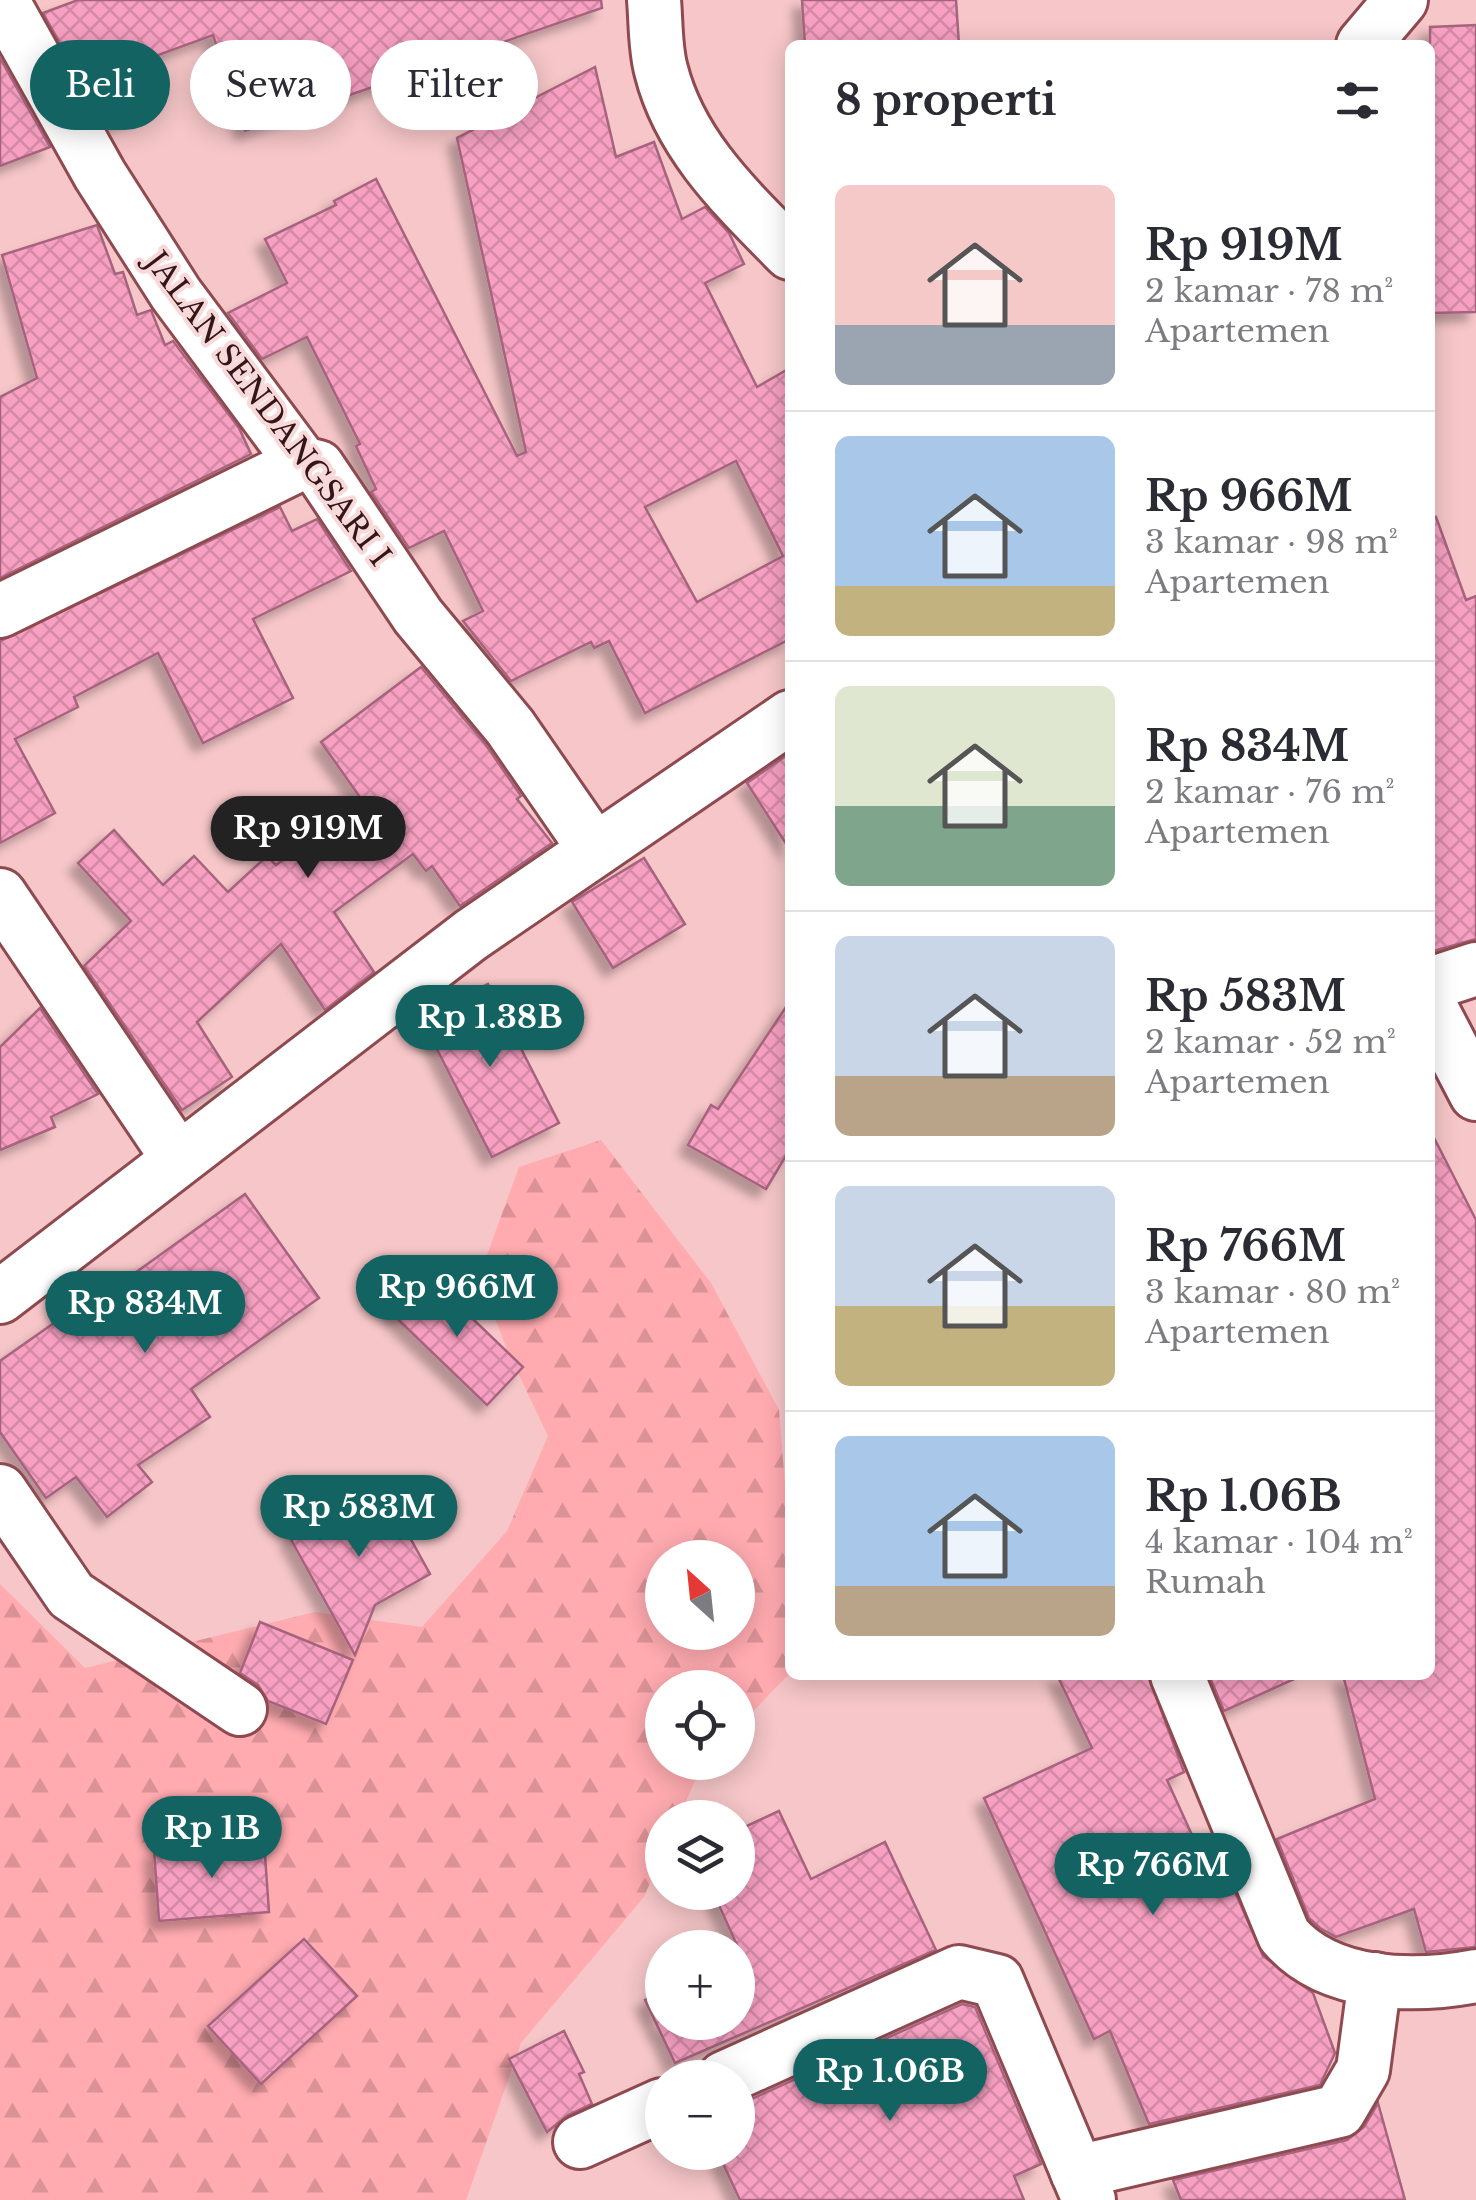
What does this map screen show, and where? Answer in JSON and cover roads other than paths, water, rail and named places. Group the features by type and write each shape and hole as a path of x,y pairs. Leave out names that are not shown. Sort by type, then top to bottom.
{"street":[{"name":"JALAN SENDANGSARI I","path":"2,0 100,176 176,294 302,463 318,467 418,616 510,728 595,850"},
{"path":"654,0 660,67 674,109 697,151 785,248"},
{"path":"1368,40 1401,0"},
{"path":"0,611 302,463"},
{"path":"0,1297 177,1157 471,935 785,720"},
{"path":"0,895 177,1157"},
{"path":"1435,982 1476,969"},
{"path":"1435,1016 1476,1094"},
{"path":"0,1490 71,1595 240,1709"},
{"path":"1178,1680 1284,1935 1316,1965 1375,1979 1432,1984 1476,1976"},
{"path":"755,2064 959,1972 997,1980 1083,2186 1338,2111 1363,2070 1375,1979"},
{"path":"580,2142 645,2113"}]}
